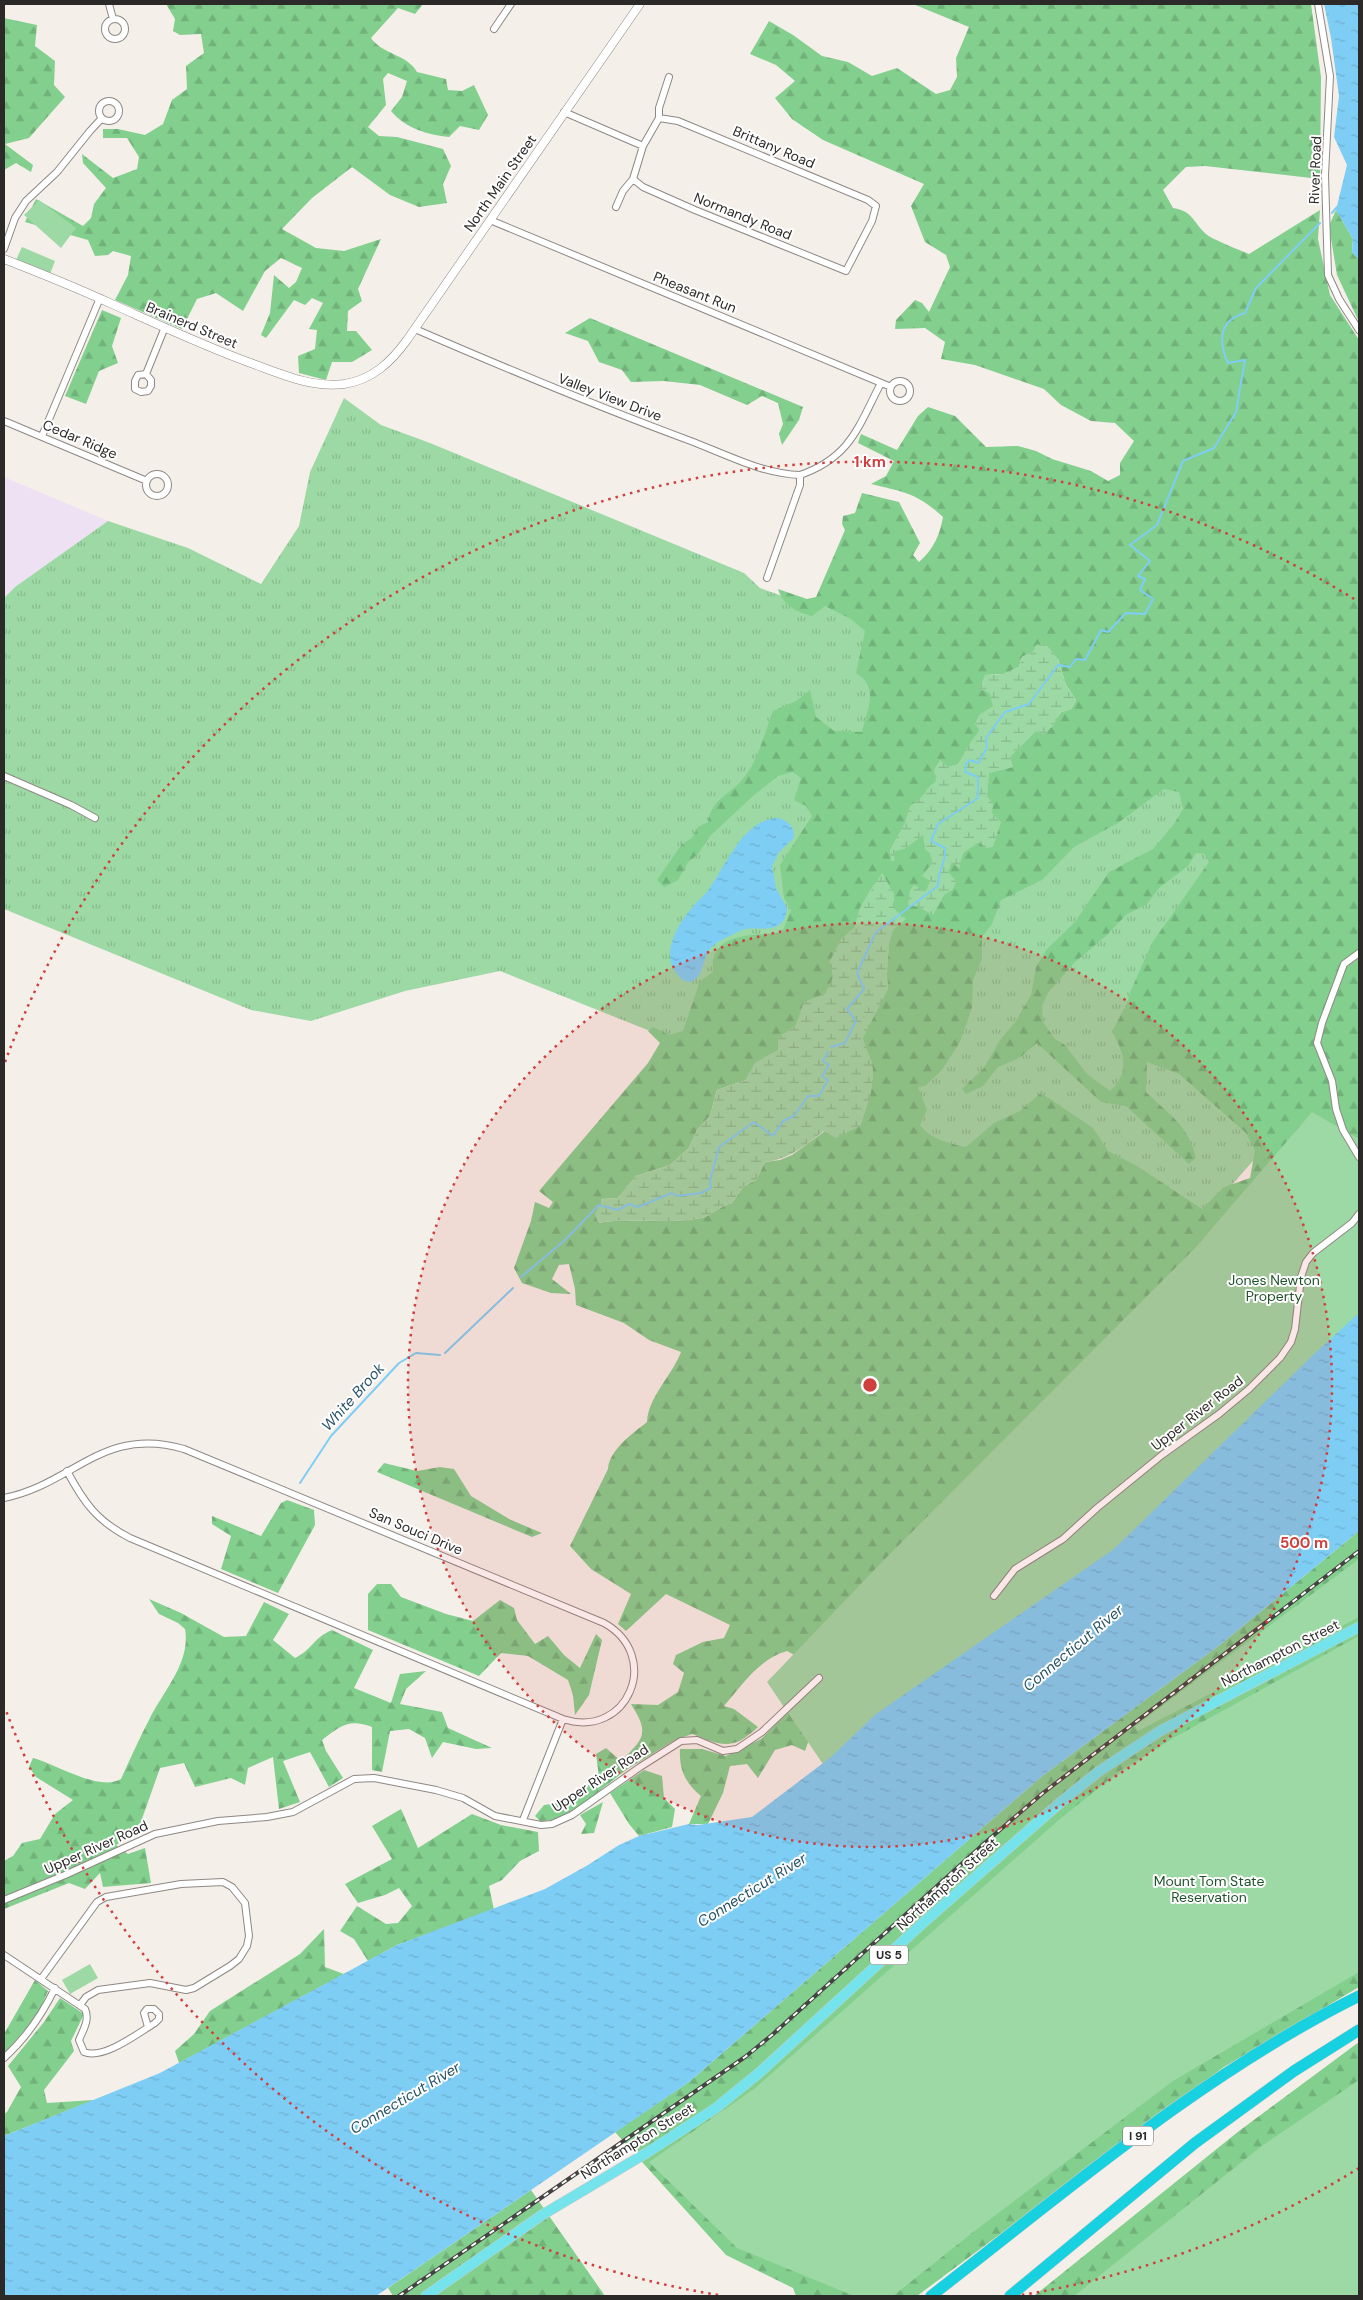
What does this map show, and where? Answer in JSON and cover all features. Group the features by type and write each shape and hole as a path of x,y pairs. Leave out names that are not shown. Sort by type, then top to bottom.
{"highway":[{"name":"I 91","path":"931,2296 1150,2126 1200,2090 1275,2043 1359,1996"},
{"path":"1010,2296 1230,2117 1294,2071 1359,2030"}],"main road":[{"name":"Northampton Street","path":"426,2296 542,2215 648,2152 716,2108 759,2073 1018,1839 1098,1772 1169,1726 1359,1627"}],"street":[{"path":"109,4 113,19"},
{"path":"494,29 511,4"},
{"name":"North Main Street","path":"375,373 393,358 415,329 640,4"},
{"name":"River Road","path":"1318,4 1330,76 1325,175 1328,276 1339,299 1359,330"},
{"path":"616,207 623,191 633,179 643,146 659,118 659,108 669,77"},
{"path":"564,112 643,146"},
{"path":"4,249 15,218 26,201 57,172 102,118"},
{"name":"Brittany Road","path":"659,118 678,121 734,143 855,194 876,206 872,221 846,270"},
{"name":"Normandy Road","path":"633,179 643,186 695,210 846,270"},
{"name":"Pheasant Run","path":"490,220 891,387"},
{"name":"Brainerd Street","path":"4,259 100,298 213,349 302,380 322,384 342,384 361,380 375,373"},
{"path":"42,436 100,298"},
{"path":"146,374 165,328"},
{"name":"Valley View Drive","path":"415,329 543,385 648,425 769,470 800,475"},
{"path":"767,578 800,485 800,475 832,460 844,449 856,432 882,383"},
{"name":"Cedar Ridge","path":"4,421 147,481"},
{"path":"4,776 71,805 94,818"},
{"path":"1359,953 1344,964 1322,1022 1318,1043 1332,1081 1336,1109 1342,1125 1359,1157"},
{"name":"Upper River Road","path":"994,1596 1014,1568 1063,1538 1086,1520 1097,1508 1162,1455 1219,1414 1249,1389 1280,1358 1291,1342 1295,1329 1301,1277 1306,1262 1313,1253 1352,1223 1359,1214"},
{"name":"San Souci Drive","path":"4,1498 35,1488 66,1471 114,1448 133,1443 167,1444 202,1455 604,1623 618,1632 629,1646 635,1670 632,1687 619,1709 605,1718 580,1723 563,1720 115,1531 92,1512 80,1496 66,1471"},
{"name":"Upper River Road","path":"4,1900 65,1875 155,1834 218,1821 267,1818 293,1812 354,1779 374,1778 436,1790 463,1798 495,1816 541,1825 560,1822 681,1741 697,1740 723,1751 737,1749 762,1732 820,1678"},
{"path":"523,1820 563,1720"},
{"path":"41,1979 97,1902 106,1897 200,1881 223,1882 239,1894 245,1903 249,1936 243,1953 230,1966 194,1988 186,1990 150,1983 98,1990 86,1997 80,2005"},
{"path":"4,1954 85,2009 88,2015 79,2040 80,2047 88,2053 103,2052 148,2027"},
{"path":"4,2058 31,2029 45,2009 55,1988"}],"shaded area":[{"path":"4,477 108,521 15,587 4,598"}],"green space":[{"path":"166,4 423,4 415,14 398,8 371,38 382,48 407,61 417,72 446,79 448,90 462,91 474,85 488,115 479,130 460,126 449,137 417,130 403,122 391,111 402,97 407,81 388,73 383,79 386,105 368,127 379,136 397,137 443,149 451,166 443,184 447,203 419,207 390,195 352,167 312,198 282,229 316,248 344,251 381,239 358,289 362,301 348,311 347,331 356,331 372,350 352,362 332,362 326,380 299,373 298,356 315,349 317,330 309,329 323,303 312,298 305,305 294,300 266,338 261,335 270,313 274,275 289,288 296,282 302,268 281,258 265,271 243,311 216,293 197,299 182,329 115,300 128,275 131,256 113,251 108,255 95,256 88,240 25,222 36,199 83,226 91,218 94,204 106,188 83,163 82,154 113,178 137,169 139,157 127,138 103,138 103,129 118,129 145,135 163,124 172,100 187,89 186,66 204,53 201,34 180,35 173,31 175,19"},
{"path":"913,4 1311,4 1321,77 1320,179 1205,166 1186,167 1163,190 1173,208 1191,216 1206,234 1249,254 1320,210 1318,239 1330,295 1359,340 1359,1312 822,1670 787,1651 768,1660 744,1682 724,1706 734,1709 758,1727 741,1740 727,1744 711,1741 692,1734 675,1740 626,1770 580,1806 557,1820 540,1821 535,1816 544,1805 565,1802 599,1777 596,1754 606,1748 621,1761 635,1747 642,1735 642,1729 641,1722 631,1704 658,1705 678,1692 684,1673 673,1664 676,1655 703,1642 724,1638 730,1625 666,1594 626,1631 618,1624 631,1594 591,1569 570,1546 613,1455 623,1442 647,1422 651,1404 681,1352 649,1340 624,1323 576,1305 575,1289 569,1264 559,1265 552,1279 571,1294 551,1293 522,1283 514,1268 531,1221 535,1202 549,1208 553,1202 539,1191 648,1063 660,1043 648,1031 653,1027 669,1035 683,1031 700,981 713,972 713,959 718,949 725,943 735,938 746,936 782,933 791,910 784,898 780,865 812,816 806,806 794,800 801,778 793,772 778,776 754,795 710,836 697,855 688,862 678,880 664,887 657,880 682,844 692,838 698,827 708,822 710,814 717,803 747,774 760,748 773,711 796,701 810,690 816,717 834,731 862,732 869,707 870,692 868,685 856,673 865,631 851,619 825,606 812,616 796,610 787,604 778,589 807,599 816,597 845,530 842,524 843,516 855,513 862,493 899,502 920,543 913,555 919,562 935,542 943,517 910,494 871,484 886,476 894,461 858,443 861,434 897,450 918,416 928,407 955,416 986,447 1018,446 1036,451 1052,459 1091,471 1108,481 1120,475 1120,463 1134,441 1115,423 1091,421 1061,405 1044,389 975,365 941,359 945,342 925,328 895,329 896,320 915,300 922,303 929,312 950,267 946,255 925,242 911,206 924,184 823,140 792,119 775,98 795,81 776,65 750,54 769,21 793,35 822,56 848,62 872,76 897,68 936,94 950,90 957,77 956,58 969,27","holes":["1033,652 1058,659 1066,685 1076,700 1071,709 1061,712 1052,727 1043,734 1036,731 1010,757 1013,767 989,773 987,796 993,804 991,813 1001,822 994,831 964,852 958,867 952,862 948,872 956,881 953,889 944,895 933,914 919,907 914,886 925,892 931,878 931,858 930,853 925,849 923,835 904,849 890,850 905,823 910,806 920,800 927,789 936,781 940,760 948,767 958,764 985,722 993,707 985,675 1004,674 1019,667 1022,657","1164,789 1179,792 1183,809 1174,824 1153,849 1109,872 1075,922 1047,949 1036,967 1031,995 1016,1021 1000,1040 984,1068 962,1089 966,1094 983,1086 998,1067 1019,1058 1037,1043 1101,1102 1126,1106 1189,1164 1196,1158 1183,1128 1146,1092 1147,1062 1179,1074 1246,1133 1255,1150 1250,1178 1224,1187 1202,1209 1137,1166 1108,1151 1093,1128 1041,1093 1020,1111 994,1123 966,1147 935,1137 920,1125 927,1110 918,1087 925,1086 942,1070 960,1042 972,1008 973,980 982,959 982,937 992,924 1001,900 1042,880 1074,847 1118,823","1196,853 1205,854 1209,862 1152,943 1127,1003 1112,1032 1120,1048 1123,1070 1121,1077 1110,1091 1087,1074 1065,1045 1055,1039 1043,1022 1042,1006 1048,993 1075,962 1107,935 1127,914 1146,905 1160,887 1188,866","882,874 894,894 894,909 905,919 893,930 889,944 888,989 862,1038 871,1060 873,1076 866,1110 860,1126 825,1131 792,1155 780,1160 765,1162 756,1180 744,1186 732,1203 723,1206 708,1216 675,1221 611,1221 598,1223 602,1199 618,1198 636,1176 670,1165 689,1148 697,1130 710,1116 717,1090 746,1080 755,1063 778,1050 778,1038 796,1025 804,1002 825,994 833,978 841,939 855,928 860,908"]},
{"path":"4,18 37,25 35,46 55,61 54,85 65,97 29,138 5,144 33,165 31,172 16,163 4,170"},
{"path":"39,200 76,228 61,248 24,215"},
{"path":"1336,210 1353,239 1352,252 1359,260 1359,322 1337,275 1329,226"},
{"path":"22,247 55,261 50,274 16,260"},
{"path":"102,310 121,318 112,346 118,363 99,371 86,404 65,396"},
{"path":"590,318 803,407 799,420 782,445 779,434 783,424 778,403 762,396 747,405 700,385 664,381 631,382 622,370 599,362 588,341 565,333"},
{"path":"344,398 381,425 430,443 744,573 760,588 799,602 826,604 1216,790 1282,1128 1201,1220 953,1160 680,1043 500,971 405,991 311,1021 251,1010 4,909 4,598 15,587 108,521 188,548 261,584 299,526 310,472"},
{"path":"1045,643 1058,659 1066,685 1076,700 1071,709 1061,712 1052,727 1043,734 1036,731 1010,757 1013,767 989,773 987,796 993,804 992,813 1001,822 993,847 986,848 979,842 963,853 959,868 952,862 948,872 956,881 953,889 944,895 933,915 919,907 908,905 910,890 914,885 925,892 932,882 922,876 932,863 930,853 925,849 923,835 904,849 895,851 894,861 891,861 890,850 905,823 910,806 936,781 934,770 940,760 948,767 958,764 972,740 980,731 975,724 979,715 993,706 990,693 979,689 985,675 1004,674 1019,667 1022,657 1033,652 1036,645"},
{"path":"882,873 894,894 894,909 906,919 893,930 889,944 888,989 863,1038 871,1060 873,1076 866,1111 860,1126 836,1138 824,1131 789,1155 765,1162 756,1180 744,1186 732,1203 723,1206 708,1216 675,1221 611,1221 598,1223 595,1214 603,1199 618,1198 636,1176 670,1165 689,1148 697,1130 710,1116 717,1090 746,1080 755,1063 778,1050 778,1038 796,1025 804,1002 825,994 833,978 830,961 841,939 854,928 860,908"},
{"name":"Jones Newton Property","path":"1312,1112 1359,1139 1359,1331 1089,1594 829,1773 767,1682 881,1563 1196,1247"},
{"path":"384,1463 417,1471 440,1467 454,1469 471,1496 511,1520 542,1533 532,1537 377,1472"},
{"path":"287,1500 314,1510 315,1525 278,1593 221,1569 231,1536 212,1524 212,1516 261,1536 281,1503"},
{"name":"Mount Tom State Reservation","path":"1359,1531 1359,1987 1224,2067 917,2296 796,2296 793,2288 726,2255 615,2132 689,2082 1041,1777 1221,1644"},
{"path":"1359,1559 1359,1617 1138,1731 1135,1726"},
{"path":"377,1584 391,1584 401,1597 446,1614 473,1621 500,1600 514,1608 517,1620 535,1644 548,1636 564,1655 580,1668 596,1634 602,1640 589,1695 575,1715 573,1695 568,1680 528,1656 501,1653 479,1676 368,1630 368,1594"},
{"path":"149,1599 181,1613 224,1637 246,1636 264,1602 289,1614 273,1640 295,1658 306,1651 321,1636 332,1630 373,1650 354,1688 391,1703 400,1674 426,1671 406,1689 400,1704 442,1712 448,1728 492,1748 476,1749 443,1742 432,1758 425,1738 409,1729 390,1731 382,1772 372,1770 372,1727 351,1723 340,1727 322,1740 326,1751 343,1778 329,1787 310,1752 283,1761 300,1802 279,1809 273,1757 248,1768 245,1785 231,1778 195,1787 184,1763 160,1768 137,1833 116,1845 128,1854 145,1848 151,1883 103,1887 100,1873 85,1889 69,1883 4,1909 4,1861 13,1856 22,1843 40,1839 55,1814 73,1800 36,1777 29,1767 33,1758 90,1780 112,1782 121,1779 149,1720 175,1676 184,1653 185,1629 178,1623 159,1614"},
{"name":"Mount Tom State Reservation","path":"1359,1636 1359,1972 1173,2081 972,2233 893,2296 854,2296 737,2248 649,2162 754,2089 1061,1818 1120,1771 1175,1737"},
{"path":"809,1692 814,1725 805,1751 792,1745 775,1750 758,1778 747,1764 730,1766 723,1793 708,1824 689,1824 701,1796 684,1775 680,1749 702,1749 726,1756 761,1739"},
{"path":"644,1770 662,1776 664,1798 675,1809 672,1827 639,1836 629,1824 610,1793"},
{"path":"603,1802 594,1833 581,1834 586,1824 580,1815"},
{"path":"401,1809 418,1848 472,1814 501,1825 538,1832 539,1851 520,1861 502,1880 489,1886 494,1910 397,1945 368,1961 354,1939 340,1931 357,1906 386,1924 398,1923 412,1906 399,1888 385,1895 358,1903 345,1884 392,1859 372,1826"},
{"path":"324,1929 325,1967 344,1974 179,2063 175,2051 194,2034 210,2011 300,1954"},
{"path":"90,1964 98,1978 70,1994 62,1980"},
{"path":"35,1980 48,1991 37,2016 4,2054 4,2034"},
{"path":"60,1998 84,2014 71,2041 74,2051 44,2090 47,2103 94,2100 4,2136 4,2114 21,2087 8,2066 44,2022"},
{"path":"1359,2042 1359,2296 1034,2296 1239,2131"},
{"path":"1359,2080 1359,2296 1074,2296 1263,2145"},
{"path":"531,2190 605,2296 393,2296 388,2288"}],"water":[{"path":"1324,4 1359,4 1359,260 1352,252 1353,239 1336,210 1347,165 1334,137 1339,96"},
{"path":"779,818 789,824 793,829 794,835 793,839 779,852 772,866 776,888 787,908 785,918 775,927 768,929 746,929 720,941 710,949 696,979 687,982 678,975 672,966 670,957 671,947 678,928 690,910 709,889 738,843 747,833 756,825 767,820"},
{"name":"Connecticut River","path":"1359,1313 1359,1531 1221,1644 1041,1777 689,2082 376,2296 4,2296 4,2136 160,2073 397,1945 545,1889 619,1845 639,1836 689,1824 698,1825 752,1817 831,1757 876,1714 1114,1549 1315,1353"}],"waterway":[{"name":"White Brook","path":"1332,213 1337,207"},
{"name":"White Brook","path":"831,1047 845,1043 856,1021 847,1009 864,989 857,973 876,932 938,886 945,853 945,848 931,841 938,824 978,798 978,777 965,772 966,764 970,760 978,763 987,748 986,738 1005,712 1029,704 1058,665 1070,667 1076,659 1085,660 1101,630 1108,632 1126,613 1145,614 1153,599 1140,590 1145,579 1138,576 1150,561 1130,545 1157,525 1183,461 1214,448 1236,412 1245,360 1228,363 1223,347 1223,332 1230,321 1236,316 1245,313 1256,288 1320,223"},
{"name":"White Brook","path":"521,1277 565,1240 599,1205 618,1210 629,1204 638,1207 672,1193 677,1196 701,1193 711,1188 710,1181 719,1147 754,1122 773,1136 783,1121 794,1116 808,1096 819,1096 828,1080 822,1076 829,1065 823,1061 828,1052"},
{"name":"White Brook","path":"445,1353 513,1288"},
{"name":"White Brook","path":"300,1483 331,1436 399,1363 416,1353 440,1355"}],"railway":[{"path":"399,2296 745,2057 1043,1793 1359,1551"}]}
